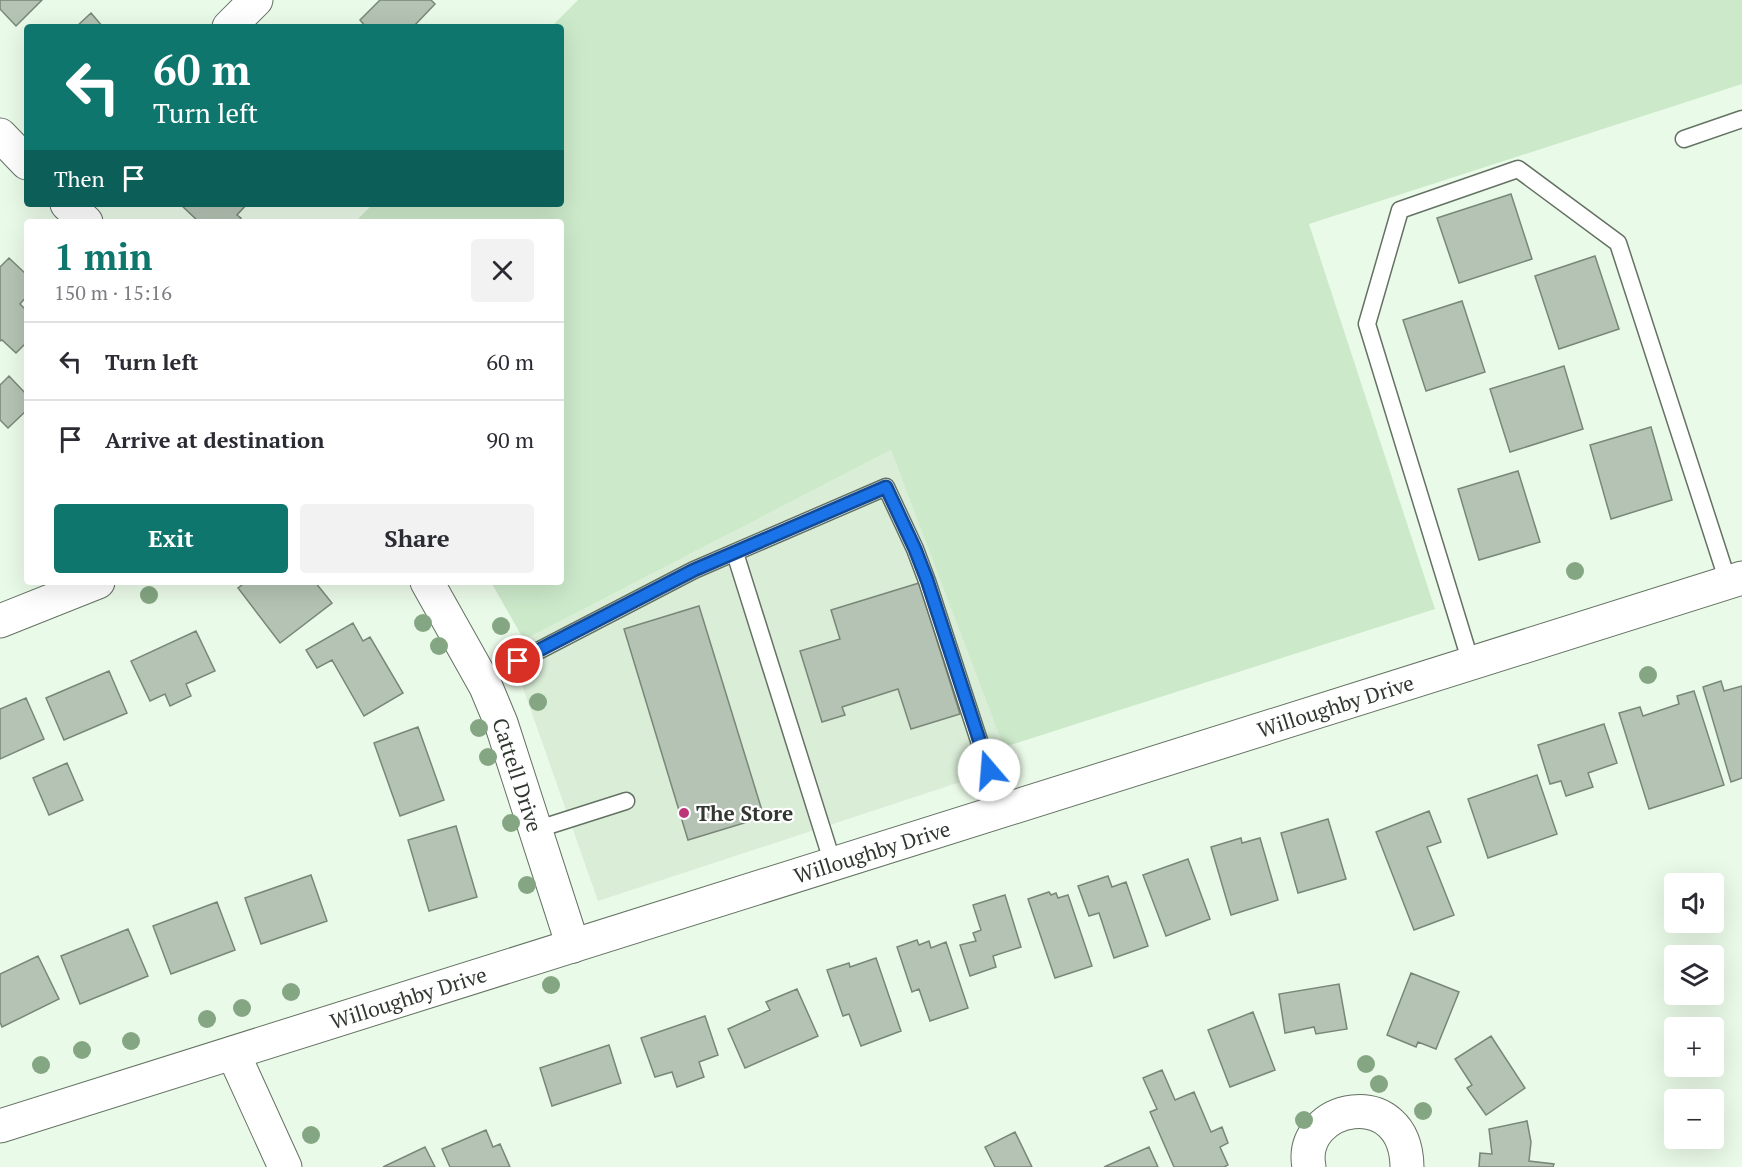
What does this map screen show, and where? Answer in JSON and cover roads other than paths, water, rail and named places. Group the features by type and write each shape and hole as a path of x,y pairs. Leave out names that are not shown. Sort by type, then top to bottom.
{"street":[{"path":"232,24 256,0"},
{"path":"0,135 24,160"},
{"path":"70,207 83,219"},
{"name":"Willoughby Drive","path":"0,1126 1735,580"},
{"path":"0,621 90,585"},
{"name":"Cattell Drive","path":"429,585 467,650 501,723 573,946"},
{"path":"233,1053 285,1167"},
{"path":"1309,1167 1307,1161 1311,1144 1319,1129 1332,1118 1348,1112 1366,1111 1381,1116 1402,1138 1407,1154 1407,1167"}],"lane":[{"path":"1684,139 1742,119"},
{"path":"1471,663 1368,324 1400,210 1518,169 1618,243 1735,580"},
{"path":"482,680 694,570 886,487 927,580 1002,811"},
{"path":"735,552 833,864"},
{"path":"535,830 626,801"}],"place":[{"name":"The Store","path":"684,813"}]}
